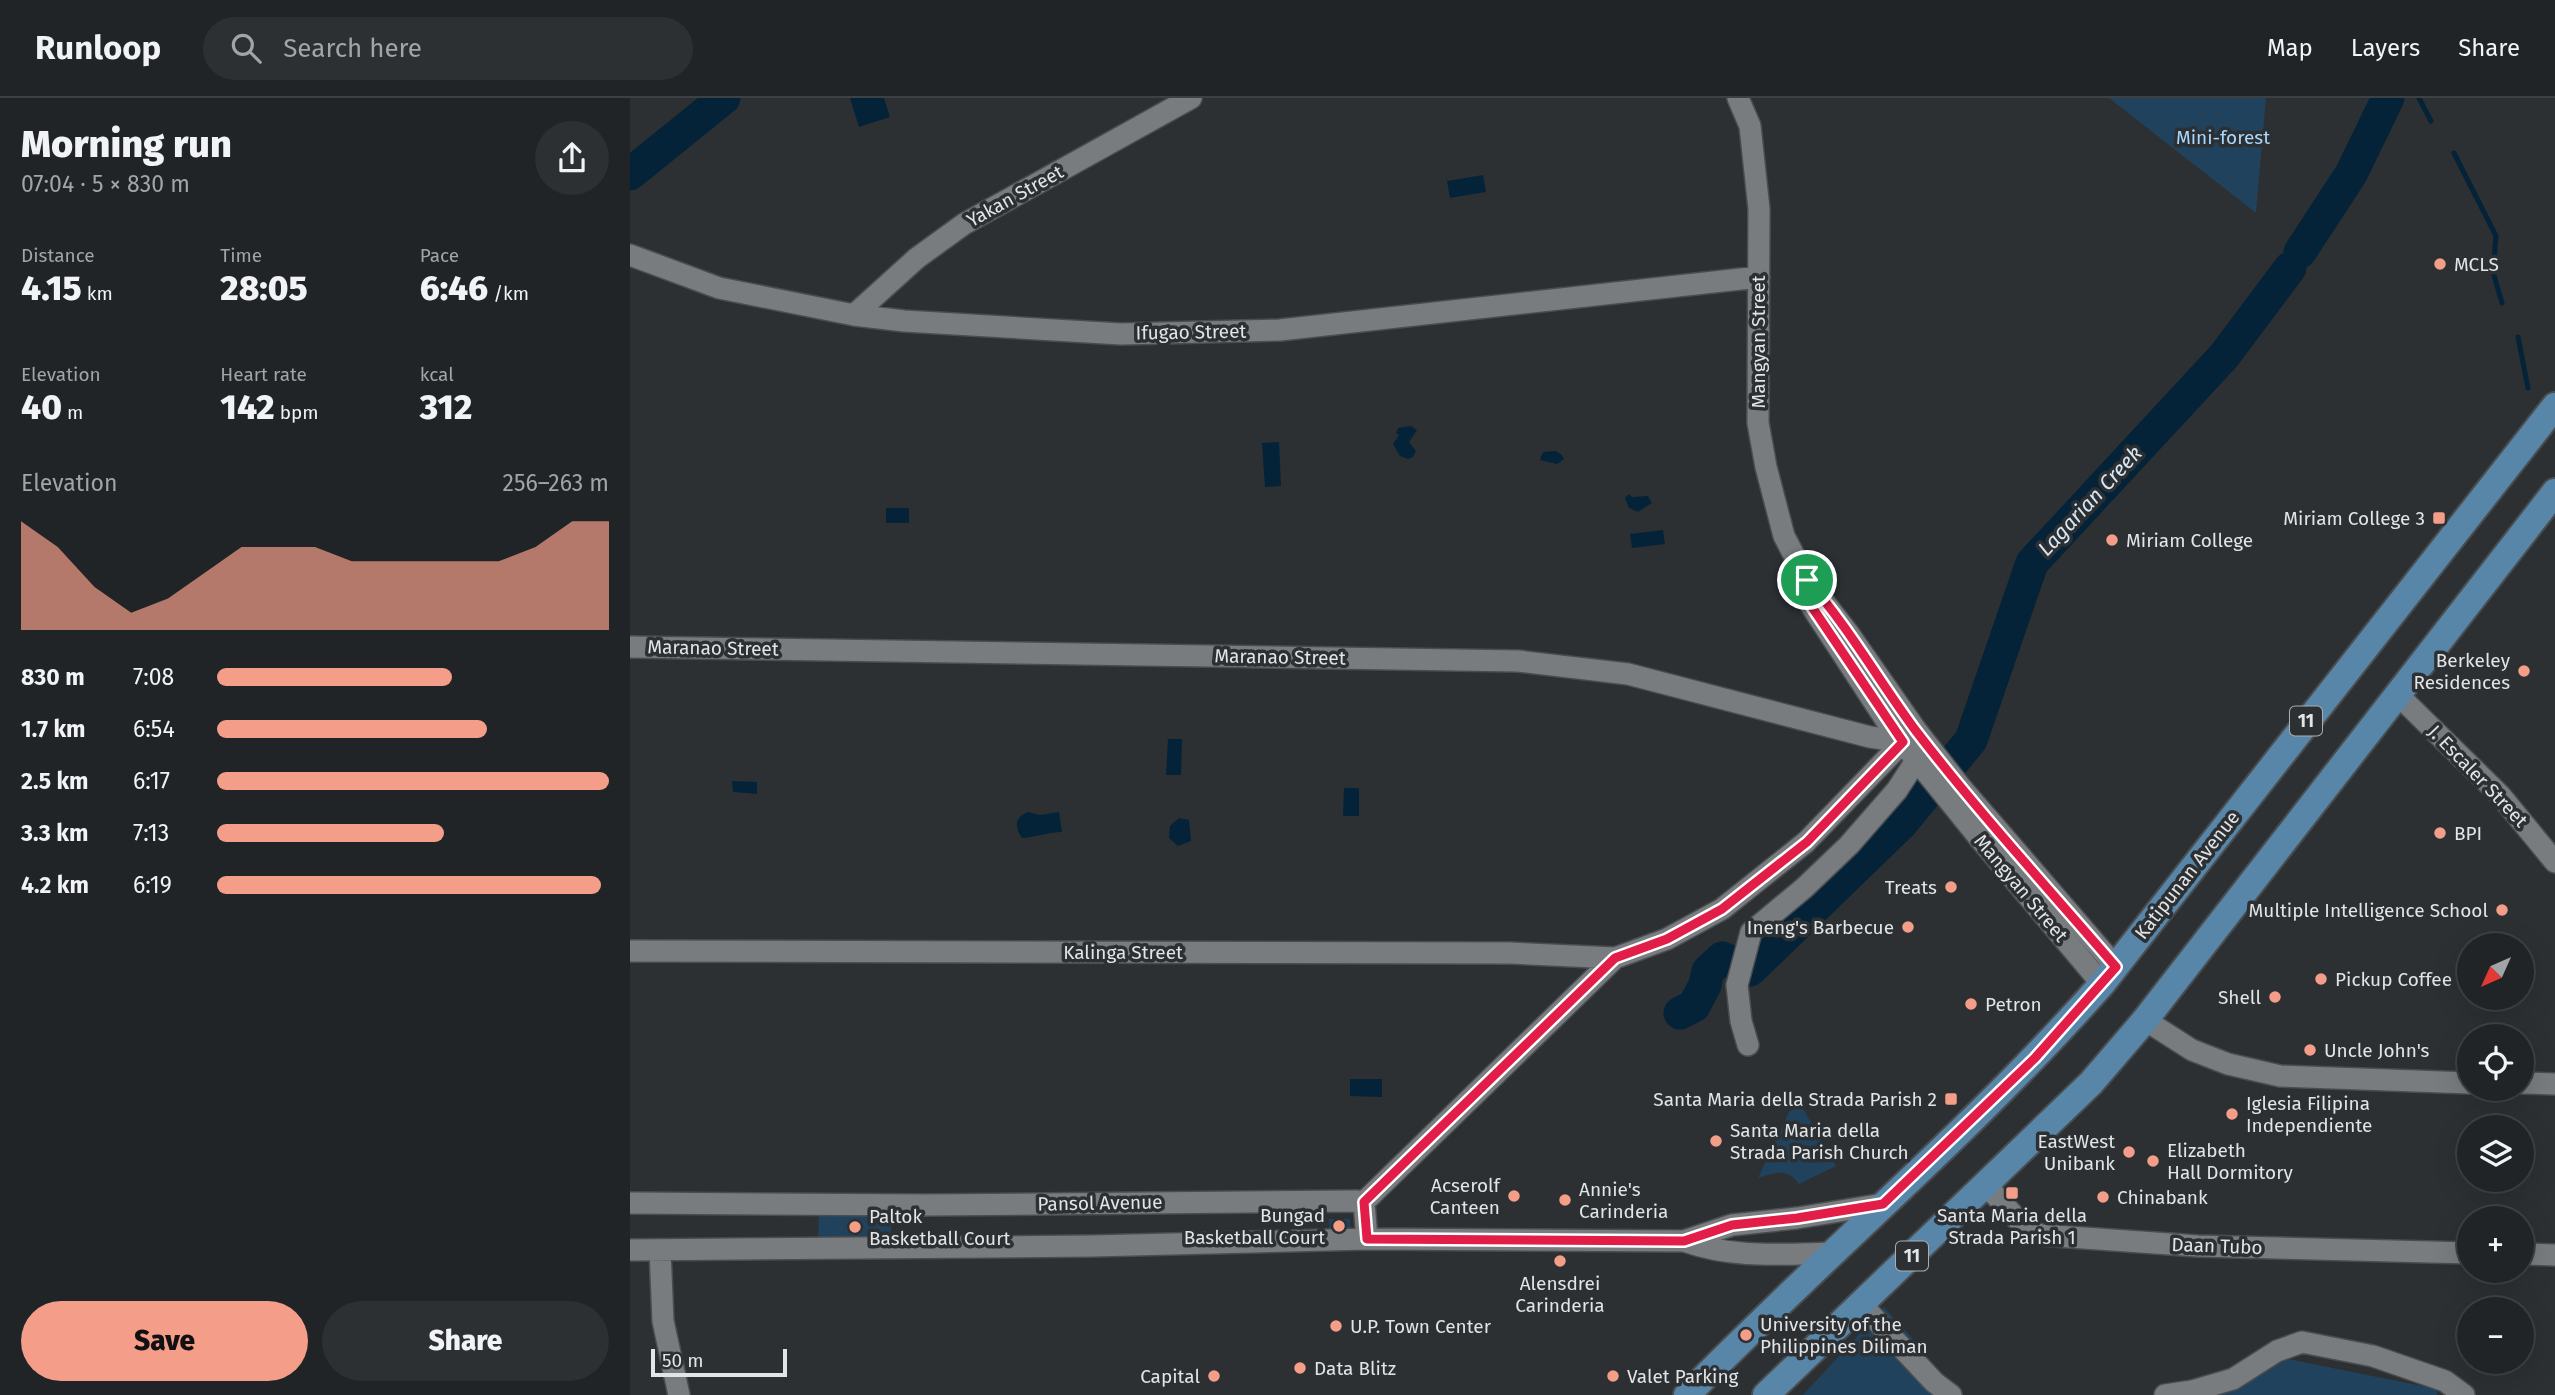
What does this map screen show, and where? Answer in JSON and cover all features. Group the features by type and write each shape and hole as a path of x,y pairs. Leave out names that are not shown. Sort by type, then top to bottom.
{"main road":[{"name":"Katipunan Avenue","path":"1687,1395 2035,1058 2109,975 2555,405"},
{"name":"11","path":"1770,1393 2091,1083 2144,1020 2555,492"},
{"path":"1709,1395 1943,1171 1960,1152 1980,1111"}],"street":[{"name":"Yakan Street","path":"853,315 916,258 964,224 1191,98"},
{"name":"Mangyan Street","path":"1738,98 1750,126 1759,209 1758,424 1784,536 1807,580 1836,617 1909,736 1917,759 1980,839 2109,975"},
{"name":"Ifugao Street","path":"630,255 719,288 853,315 904,321 1121,334 1280,330 1759,277"},
{"name":"Maranao Street","path":"630,647 1518,661 1629,674 1870,737 1909,736"},
{"name":"J. Escaler Street","path":"2397,694 2500,796 2555,862"},
{"name":"Mangyan Street","path":"1909,736 1958,785 2109,975"},
{"path":"1367,1239 1364,1202 1615,958 1667,939 1722,909 1807,842 1909,736"},
{"path":"1748,1045 1741,1021 1737,985 1751,932 1804,888 1849,845 1897,790 1917,759"},
{"name":"Kalinga Street","path":"630,951 1510,953 1615,958"},
{"path":"2144,1020 2192,1050 2228,1064 2280,1076 2457,1083"},
{"path":"2534,1083 2555,1084"},
{"name":"Daan Tubo","path":"1985,1184 2027,1230 2041,1235 2198,1246 2457,1253"},
{"name":"Pansol Avenue","path":"630,1203 927,1205 1364,1202"},
{"path":"1684,1241 1732,1225 1883,1204"},
{"path":"630,1250 1092,1246 1367,1239 1684,1241 1719,1252 1736,1254 1835,1254"},
{"path":"660,1250 663,1321 679,1395"},
{"path":"2534,1254 2555,1255"},
{"path":"1861,1304 1934,1382 1951,1395"},
{"path":"2165,1395 2192,1391 2233,1379 2277,1351 2302,1342 2385,1360 2445,1381 2463,1395"}],"green space":[{"name":"Mini-forest","path":"2109,98 2266,98 2256,213"},
{"path":"1801,1105 1836,1166 1799,1184 1786,1173 1758,1178 1789,1112"},
{"name":"Paltok Basketball Court","path":"819,1213 892,1216 891,1242 818,1239"},
{"name":"Bungad Basketball Court","path":"1329,1219 1350,1219 1350,1234 1329,1234"},
{"path":"1884,1307 1913,1339 1903,1360 1940,1395 1803,1395"},
{"path":"2288,1359 2437,1389 2437,1395 2204,1395 2233,1387"}],"shaded area":[{"path":"850,98 884,98 890,117 859,127"},
{"path":"1483,175 1486,192 1450,198 1447,181"},
{"path":"1411,426 1417,430 1409,442 1416,451 1413,457 1408,459 1400,456 1393,444 1399,435 1396,433 1398,428"},
{"path":"1279,442 1281,486 1265,487 1262,443"},
{"path":"1556,451 1564,459 1557,464 1540,460 1543,452"},
{"path":"1629,494 1632,497 1648,496 1652,503 1638,512 1629,508 1625,498"},
{"path":"886,508 909,508 909,523 886,523"},
{"path":"1663,530 1665,544 1632,548 1630,534"},
{"path":"1168,739 1182,739 1181,775 1166,775"},
{"path":"732,781 757,782 757,794 733,792"},
{"path":"1344,788 1359,788 1359,816 1343,816"},
{"path":"1028,812 1040,815 1059,812 1062,832 1022,838 1017,823 1020,817"},
{"path":"1179,818 1189,820 1191,841 1178,846 1169,838 1170,826"},
{"path":"1350,1079 1382,1079 1382,1097 1350,1096"}],"waterway":[{"path":"630,174 724,98"},
{"name":"Lagarian Creek","path":"2300,252 2351,174 2388,98"},
{"path":"2419,98 2431,121"},
{"path":"2454,153 2496,236 2493,272 2502,303"},
{"name":"Lagarian Creek","path":"1948,768 1971,740 2032,563 2224,356 2290,268"},
{"path":"2518,337 2528,388"},
{"name":"Lagarian Creek","path":"1680,1013 1694,1006 1705,985 1708,971 1722,958 1750,970 1901,824 1929,790"}],"place":[{"name":"MCLS","path":"2440,264"},
{"name":"Miriam College 3","path":"2439,518"},
{"name":"Miriam College","path":"2112,540"},
{"name":"Berkeley Residences","path":"2524,671"},
{"name":"BPI","path":"2440,833"},
{"name":"Treats","path":"1951,887"},
{"name":"Multiple Intelligence School","path":"2502,910"},
{"name":"Ineng's Barbecue","path":"1908,927"},
{"name":"Pickup Coffee","path":"2321,979"},
{"name":"Shell","path":"2275,997"},
{"name":"Petron","path":"1971,1004"},
{"name":"Uncle John's","path":"2310,1050"},
{"name":"Santa Maria della Strada Parish 2","path":"1951,1099"},
{"name":"Iglesia Filipina Independiente","path":"2232,1114"},
{"name":"Santa Maria della Strada Parish Church","path":"1716,1141"},
{"name":"EastWest Unibank","path":"2129,1152"},
{"name":"Elizabeth Hall Dormitory","path":"2153,1161"},
{"name":"Santa Maria della Strada Parish 1","path":"2012,1193"},
{"name":"Acserolf Canteen","path":"1514,1196"},
{"name":"Chinabank","path":"2103,1197"},
{"name":"Annie's Carinderia","path":"1565,1200"},
{"name":"Bungad Basketball Court","path":"1339,1226"},
{"name":"Paltok Basketball Court","path":"855,1227"},
{"name":"Alensdrei Carinderia","path":"1560,1261"},
{"name":"U.P. Town Center","path":"1336,1326"},
{"name":"University of the Philippines Diliman","path":"1746,1335"},
{"name":"Data Blitz","path":"1300,1368"},
{"name":"Capital","path":"1214,1376"},
{"name":"Valet Parking","path":"1613,1376"}],"route":[{"path":"1807,580 1958,785 2116,967 2035,1058 1883,1204 1732,1225 1684,1241 1367,1239 1367,1207 1364,1202 1615,958 1667,939 1722,909 1807,842 1903,742 1812,607 1807,580"}]}
